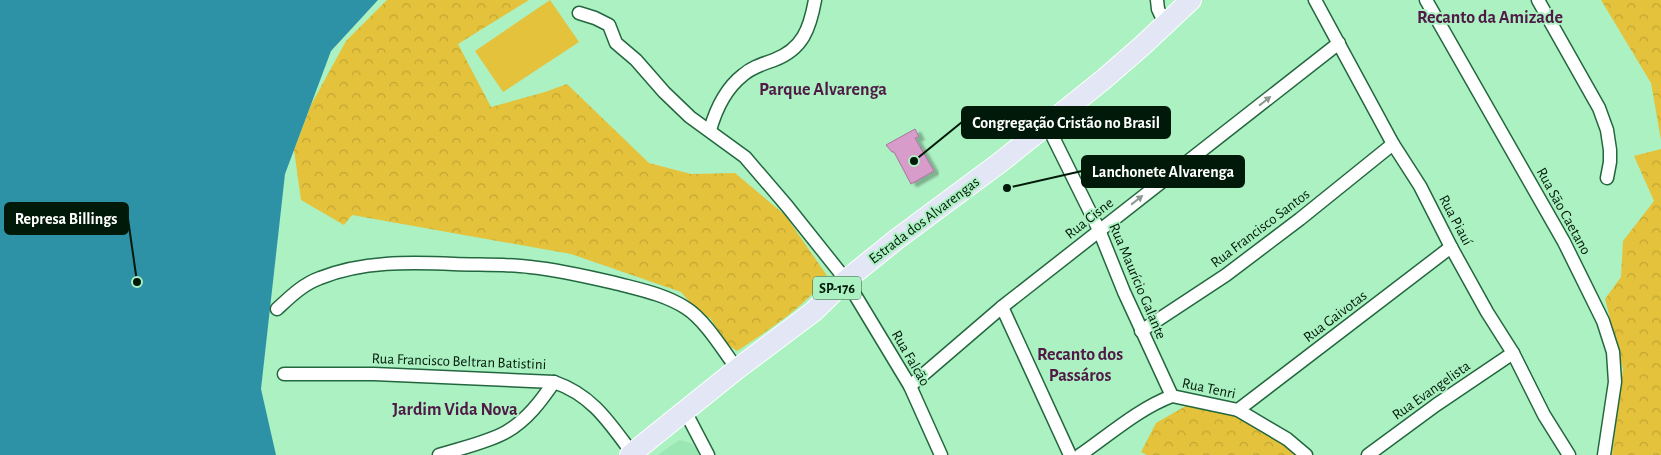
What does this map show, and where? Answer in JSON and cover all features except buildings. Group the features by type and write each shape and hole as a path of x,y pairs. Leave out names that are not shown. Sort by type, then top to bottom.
{"main road":[{"name":"Estrada dos Alvarengas","path":"631,454 737,368 813,312 846,280 897,238 962,192 1104,80 1191,0"}],"street":[{"path":"710,130 724,94 743,74 760,64 787,54 797,46 811,23 815,0"},
{"path":"1157,0 1158,9 1165,24"},
{"name":"Rua Piauí","path":"1315,0 1340,43 1393,144 1420,186 1487,312 1513,353 1544,415 1569,455"},
{"name":"Rua São Caetano","path":"1426,0 1559,234 1603,321 1613,352 1615,382 1604,455"},
{"path":"1538,0 1599,108 1607,130 1610,150 1607,178"},
{"name":"Rua Falcão","path":"579,12 609,24 616,43 636,60 664,92 690,117 745,157 787,206 846,280 910,386 941,455"},
{"name":"Rua Cisne","path":"910,386 1002,307 1340,43"},
{"name":"Rua Maurício Galante","path":"1047,125 1099,230 1141,332 1172,396"},
{"name":"Rua Francisco Santos","path":"1141,332 1234,270 1393,144"},
{"name":"Rua Gaivotas","path":"1238,410 1451,247"},
{"path":"277,309 300,288 318,278 360,267 409,263 529,267 568,272 658,294 686,308 696,316 737,368"},
{"path":"1002,307 1070,455"},
{"name":"Rua Evangelista","path":"1368,455 1436,405 1513,353"},
{"name":"Rua Francisco Beltran Batistini","path":"284,374 374,374 554,382 570,388 590,401 608,421 631,454"},
{"path":"439,455 506,432 528,415 554,382"},
{"name":"Rua Tenri","path":"1080,455 1138,414 1172,396 1238,410 1287,439 1306,455"},
{"path":"685,410 708,455"}],"shaded area":[{"path":"679,440 691,443 699,455 658,455"}],"green space":[{"path":"387,0 529,0 458,44 491,107 567,84 649,163 691,174 735,173 785,215 828,277 796,309 737,351 728,345 710,318 701,315 681,292 571,254 352,215 344,225 301,200 294,150 311,105 346,41"},
{"path":"550,0 579,42 503,92 475,51"},
{"path":"1601,0 1661,0 1661,140 1651,83"},
{"path":"1661,149 1661,455 1612,455 1623,369 1605,299 1621,277 1623,241 1654,201 1634,156"},
{"path":"1191,403 1237,414 1301,455 1147,455 1141,452 1156,423"}],"water":[{"path":"0,0 378,0 331,51 285,174 261,389 276,455 0,455"}],"place":[{"name":"Congregação Cristão no Brasil","path":"914,161"},
{"name":"Lanchonete Alvarenga","path":"1007,188"},
{"name":"Represa Billings","path":"137,282"}],"district":[{"name":"Recanto da Amizade","path":"1490,17"},
{"name":"Parque Alvarenga","path":"823,89"},
{"name":"Recanto dos Passáros","path":"1080,364"},
{"name":"Jardim Vida Nova","path":"455,409"}]}
